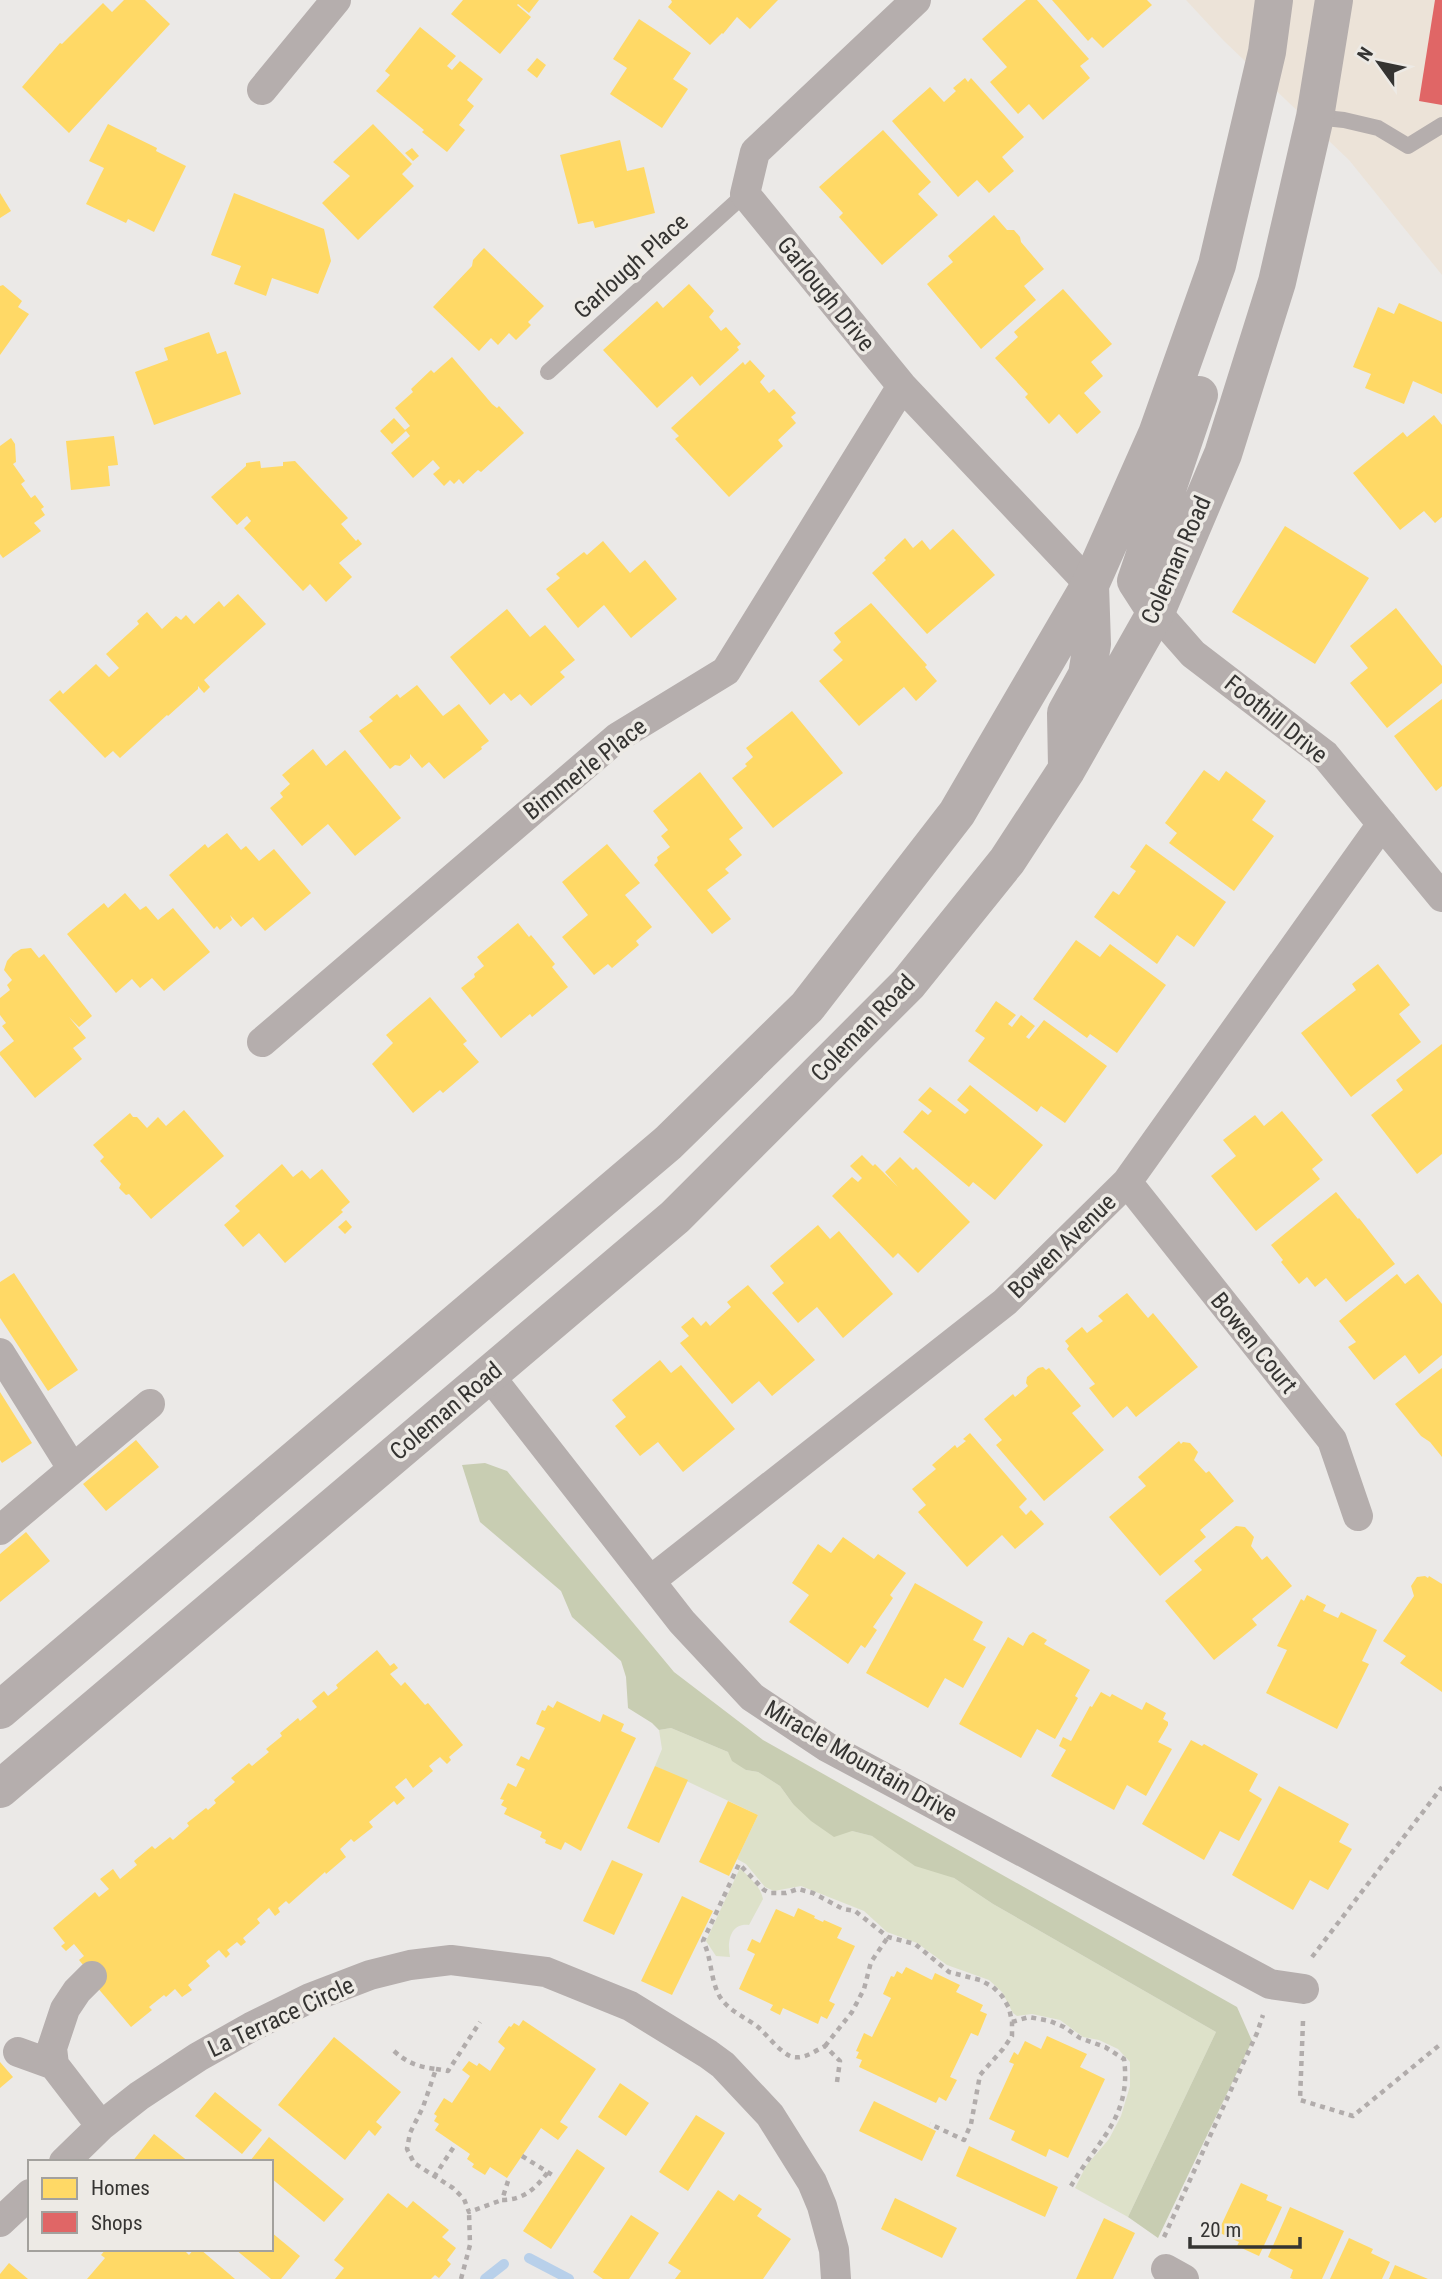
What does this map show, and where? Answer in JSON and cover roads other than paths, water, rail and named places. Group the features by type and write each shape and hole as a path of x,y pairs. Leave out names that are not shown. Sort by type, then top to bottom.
{"street":[{"path":"262,90 336,0"},
{"path":"745,194 755,152 916,0"},
{"path":"0,1710 668,1143 807,1007 957,813 1090,585 1157,434 1217,265 1267,52 1274,0"},
{"name":"Coleman Road","path":"0,1789 675,1217 908,984 1007,861 1067,769 1156,612 1223,454 1278,282 1315,117 1334,0"},
{"name":"Garlough Drive","path":"745,194 902,386 1090,585"},
{"path":"1156,612 1136,581 1203,383 1217,265"},
{"name":"Bimmerle Place","path":"262,1042 618,737 726,671 902,386"},
{"path":"1067,769 1066,713 1087,676 1092,644 1090,585"},
{"name":"Foothill Drive","path":"1156,612 1193,654 1325,755 1442,897"},
{"name":"Bowen Avenue","path":"650,1581 1005,1302 1127,1182 1382,824"},
{"name":"Bowen Court","path":"1127,1182 1332,1440 1358,1516"},
{"path":"0,1353 72,1468"},
{"name":"Miracle Mountain Drive","path":"489,1375 682,1622 752,1698 827,1747 1270,1984 1304,1989"},
{"path":"0,1530 150,1404"},
{"name":"La Terrace Circle","path":"66,2160 101,2126 188,2063 251,2027 310,1998 410,1965 451,1960 546,1972 630,2006 723,2065 770,2115 812,2182 822,2206 834,2250 836,2279"},
{"path":"92,1976 77,1991 65,2010 52,2048 54,2065 101,2126"},
{"path":"18,2052 54,2065"},
{"path":"0,2222 28,2196"}],"lane":[{"path":"1315,117 1378,128 1408,146 1442,125"},
{"name":"Garlough Place","path":"548,372 745,194"}],"waterway":[{"path":"529,2258 569,2279"},
{"path":"485,2279 504,2264"}]}
